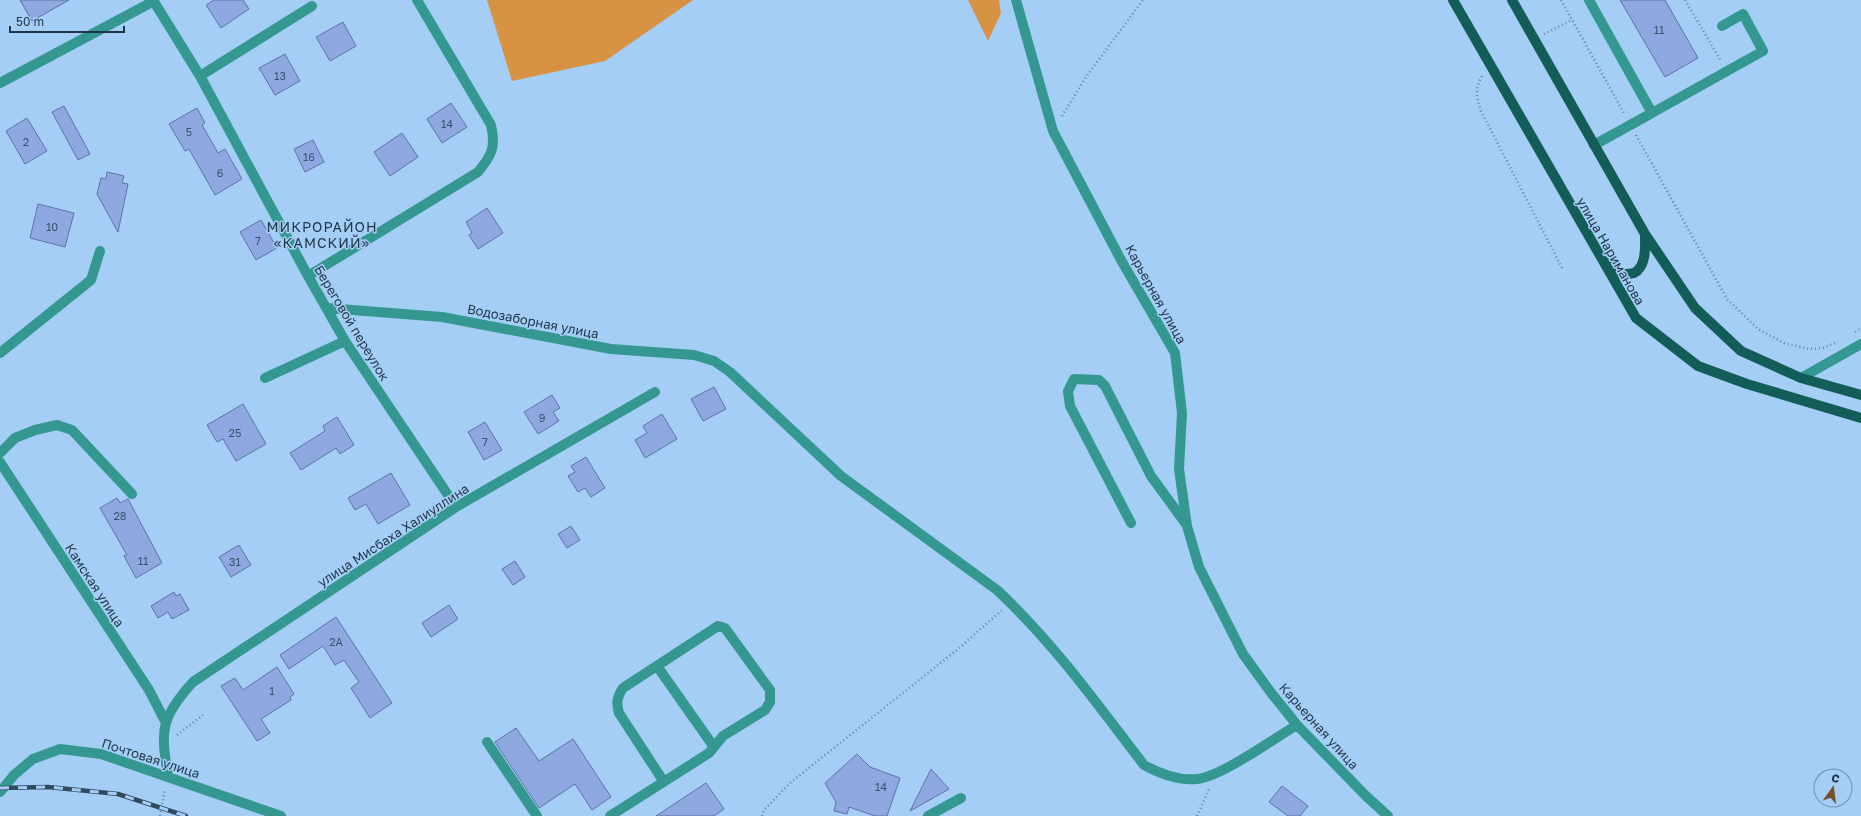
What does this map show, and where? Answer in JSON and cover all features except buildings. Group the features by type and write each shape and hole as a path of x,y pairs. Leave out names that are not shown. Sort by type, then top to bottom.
{"main road":[{"name":"улица Нариманова","path":"1453,0 1636,318 1698,366 1747,384 1861,418"},
{"path":"1512,0 1645,234 1695,308 1741,351 1801,378 1861,395"},
{"path":"1599,256 1612,268 1622,274 1634,273 1641,266 1645,252 1645,234"}],"street":[{"path":"308,276 478,172 488,160 493,148 494,138 491,125 417,0"},
{"name":"Карьерная улица","path":"1016,0 1053,130 1121,260 1175,353 1182,413 1179,469 1187,526 1199,567 1243,654 1297,725 1366,796 1388,816"},
{"path":"1589,0 1652,113"},
{"path":"0,83 153,1"},
{"name":"Береговой переулок","path":"153,1 200,76 308,276 345,341 456,508"},
{"path":"200,76 312,6"},
{"path":"1594,145 1764,51 1743,14 1722,26"},
{"path":"0,354 91,280 100,251"},
{"name":"Водозаборная улица","path":"327,308 442,317 611,350 694,355 714,361 730,372 841,476 997,590 1010,602 1062,658 1144,765 1159,774 1177,779 1197,780 1216,774 1297,725"},
{"path":"265,378 345,341"},
{"path":"1801,378 1861,344"},
{"path":"1131,524 1070,406 1068,391 1074,378 1098,380 1105,386 1151,476 1187,526"},
{"name":"улица Мисбаха Халиуллина","path":"166,723 182,694 194,682 456,508 655,392"},
{"path":"0,453 15,438 35,430 57,425 72,430 132,494"},
{"name":"Камская улица","path":"0,462 149,690 166,723"},
{"path":"610,816 664,782 709,753 723,736 765,710 770,702 770,690 725,628 718,626 623,688 618,696 617,705 619,713 664,782"},
{"path":"657,666 714,747"},
{"path":"166,723 164,744 168,776"},
{"path":"488,742 537,816"},
{"name":"Почтовая улица","path":"0,792 14,775 33,759 60,749 101,754 281,816"},
{"path":"928,816 961,798"}],"path":[{"path":"1053,130 1086,77 1143,0"},
{"path":"1561,0 1727,299 1758,328 1784,343 1809,349 1823,348 1840,340"},
{"path":"1685,0 1727,71"},
{"path":"1534,39 1572,20"},
{"path":"1491,67 1483,74 1478,84 1476,97 1481,111 1562,268"},
{"path":"1851,334 1861,328"},
{"path":"762,816 764,810 790,783 958,649 1010,602"},
{"path":"164,744 203,714"},
{"path":"1197,816 1216,774"},
{"path":"160,816 168,776"}],"shaded area":[{"path":"487,0 693,0 605,61 512,81"},
{"path":"968,0 999,0 1001,13 988,41"}],"railway":[{"path":"0,788 48,787 118,794 186,816"}],"district":[{"name":"МИКРОРАЙОН «КАМСКИЙ»","path":"322,234"}]}
